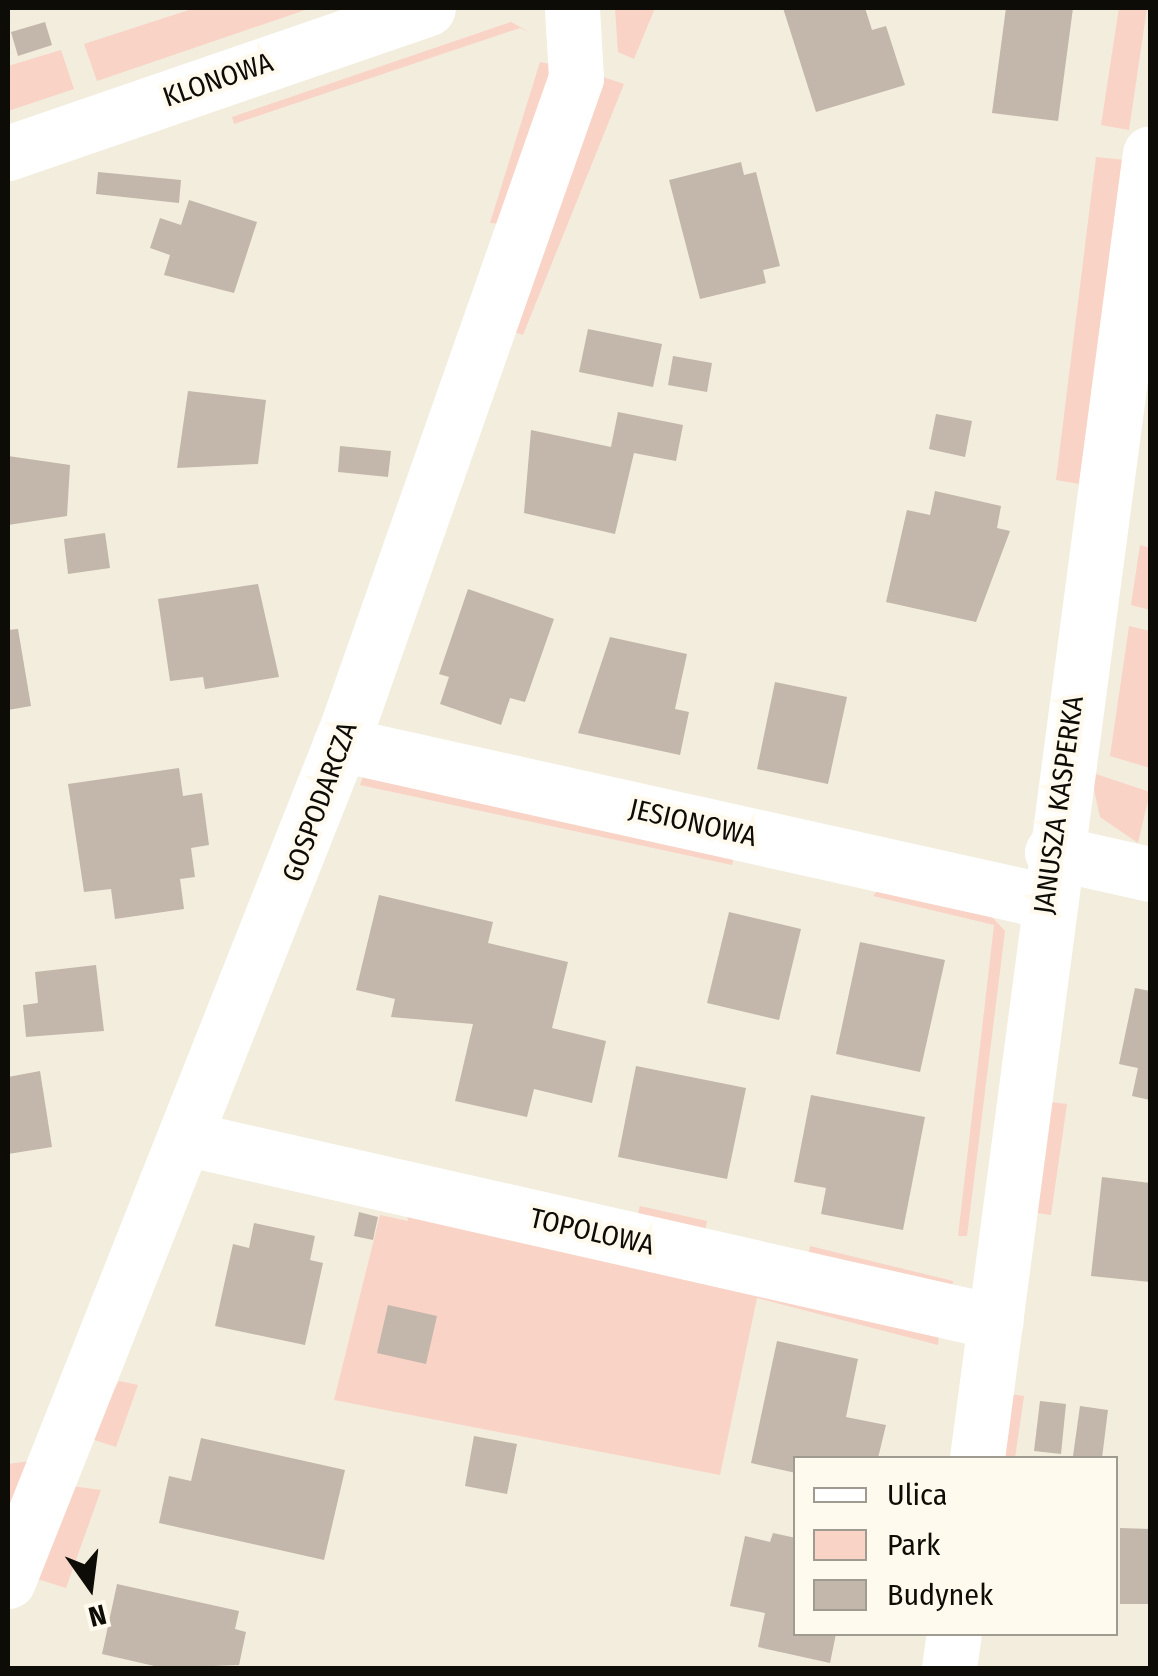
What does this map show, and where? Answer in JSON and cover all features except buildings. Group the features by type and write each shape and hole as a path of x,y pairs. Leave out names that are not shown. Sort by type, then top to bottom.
{"street":[{"name":"KLONOWA","path":"8,154 428,8"},
{"name":"GOSPODARCZA","path":"8,1581 189,1140 340,744 576,78 572,8"},
{"name":"JANUSZA KASPERKA","path":"977,1456 1049,876 1150,154"},
{"name":"JESIONOWA","path":"340,744 1049,876 1150,874"},
{"name":"TOPOLOWA","path":"189,1140 996,1322"},
{"path":"949,1668 954,1636"}],"green space":[{"path":"195,8 311,8 97,81 84,44"},
{"path":"615,8 655,8 634,59 618,52"},
{"path":"1119,8 1147,8 1129,130 1101,125"},
{"path":"511,22 531,33 520,28 234,124 232,117"},
{"path":"61,50 74,89 8,111 8,66"},
{"path":"540,62 556,65 505,224 490,223"},
{"path":"600,76 624,84 523,335 509,330"},
{"path":"1096,157 1125,160 1079,484 1056,480"},
{"path":"1140,545 1150,548 1150,610 1131,605"},
{"path":"1129,626 1150,631 1150,768 1110,756"},
{"path":"1090,772 1150,792 1138,843 1100,817"},
{"path":"364,774 734,856 732,865 360,785"},
{"path":"880,887 992,917 1005,931 967,1236 958,1236 994,925 873,896"},
{"path":"1051,1102 1067,1104 1051,1215 1037,1213"},
{"path":"405,1206 939,1330 938,1345 757,1298 720,1475 334,1400 380,1215 408,1221"},
{"path":"640,1206 707,1221 703,1239 635,1223"},
{"path":"810,1246 953,1281 952,1290 807,1264"},
{"path":"119,1381 138,1385 116,1447 85,1437"},
{"path":"1010,1394 1024,1396 1015,1456 1002,1456"},
{"path":"30,1461 8,1523 8,1464"},
{"path":"64,1485 101,1490 66,1588 31,1577"}]}
